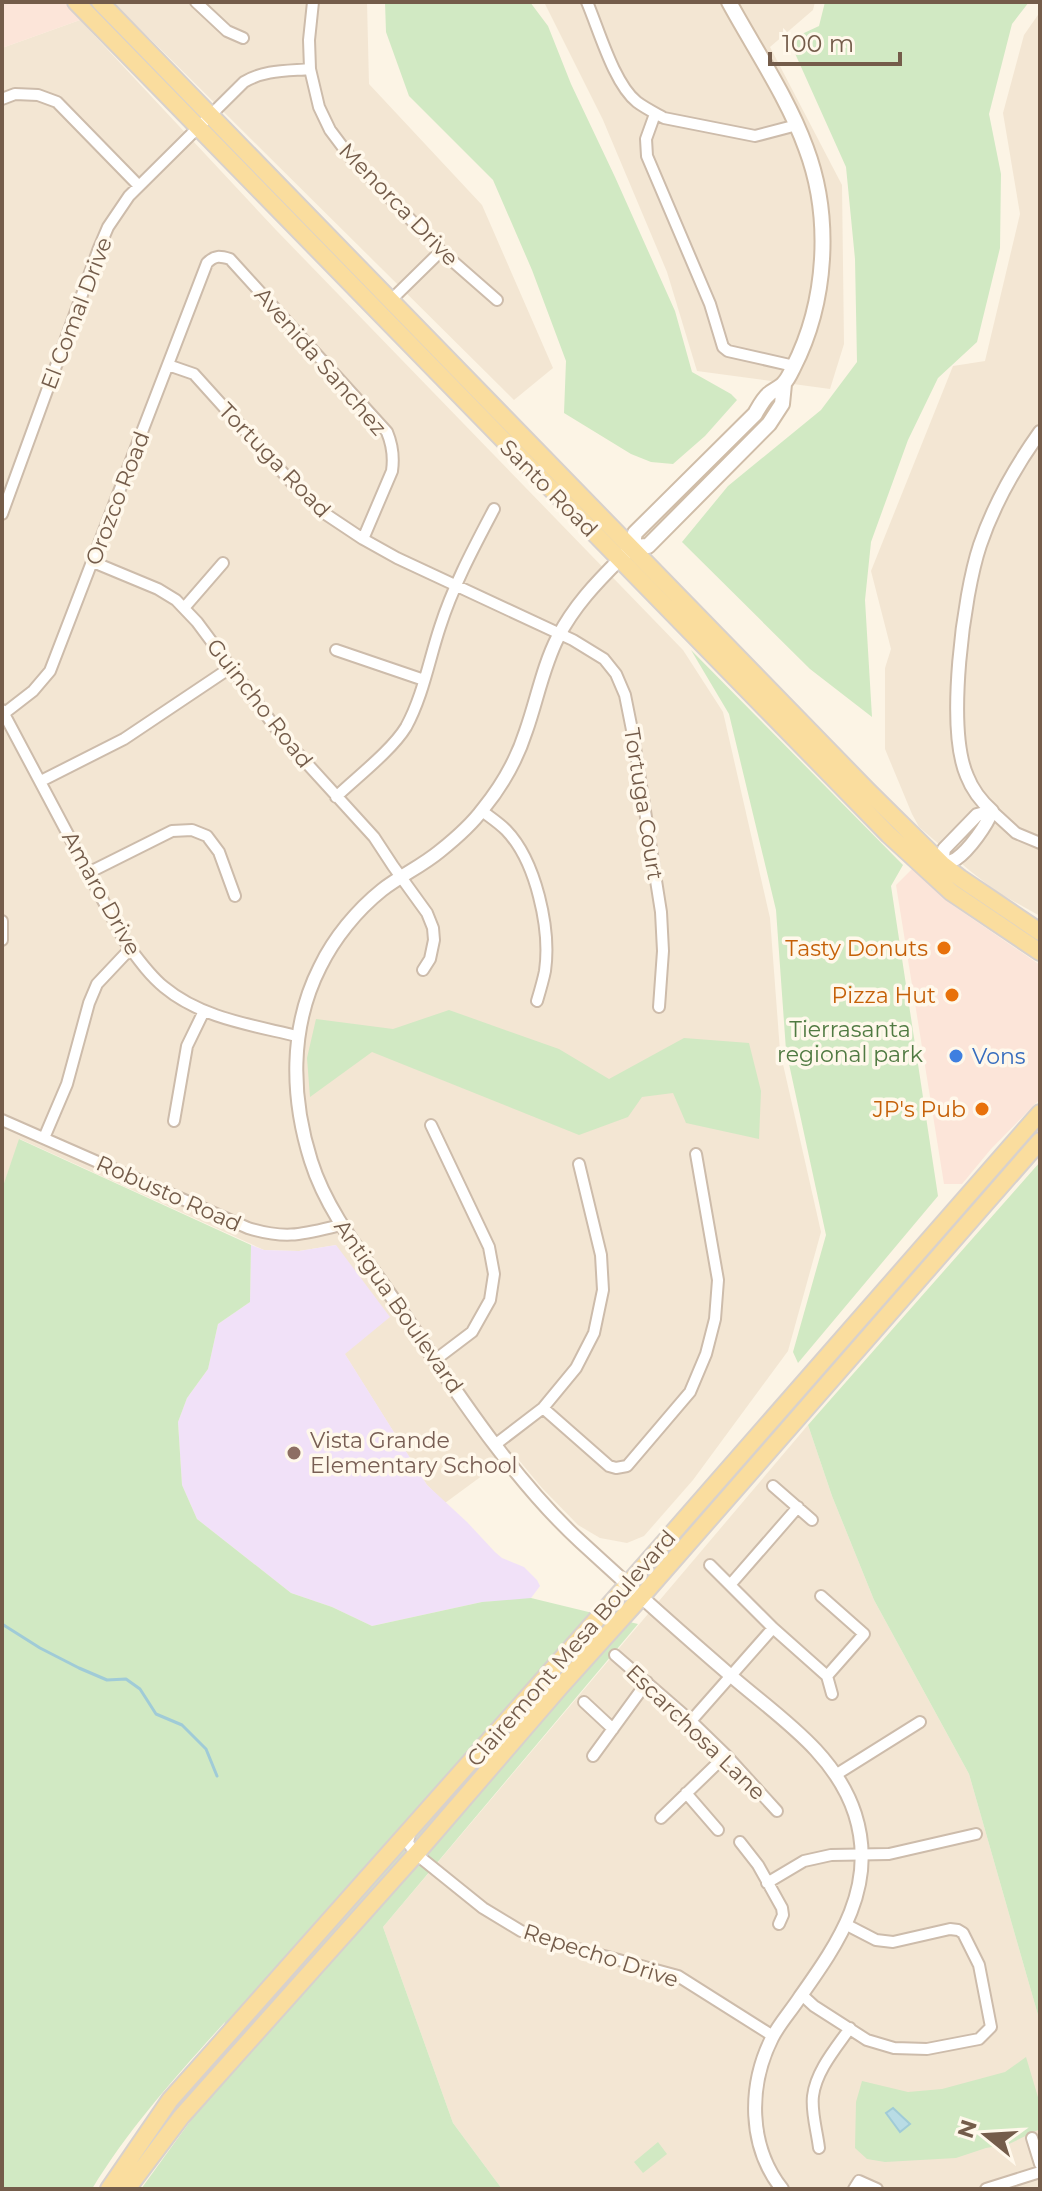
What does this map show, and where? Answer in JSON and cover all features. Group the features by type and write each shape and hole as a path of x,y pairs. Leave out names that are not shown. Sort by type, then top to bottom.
{"main road":[{"name":"Santo Road","path":"76,2 205,121 390,301 626,553"},
{"name":"Santo Road","path":"100,2 205,121 480,418 626,553 868,791 977,911 1040,952"},
{"name":"Antigua Boulevard","path":"626,553 648,546 769,424 782,404 784,384 815,309 822,250 817,185 797,125 729,2"},
{"name":"Santo Road","path":"937,870 983,894 1040,932"},
{"name":"Clairemont Mesa Boulevard","path":"109,2189 170,2100 1040,1113"},
{"name":"Clairemont Mesa Boulevard","path":"127,2189 181,2117 416,1854 1040,1141"}],"street":[{"path":"196,2 227,31 243,38"},
{"name":"Menorca Drive","path":"313,2 310,69 319,107 330,130 351,158 441,251 497,300"},
{"path":"587,2 620,83 636,101 655,114 755,136 797,125"},
{"name":"El Comal Drive","path":"2,514 99,248 108,227 129,196 244,82 267,72 310,69"},
{"path":"2,99 15,94 38,95 57,102 139,186"},
{"path":"655,114 646,139 647,156 710,304 723,347 728,351 794,366"},
{"path":"390,301 441,251"},
{"name":"Avenida Sanchez","path":"207,263 212,257 230,259 387,432 391,441 392,471 363,539"},
{"name":"Orozco Road","path":"3,712 33,691 50,671 207,263"},
{"name":"Tortuga Road","path":"168,365 194,374 294,485 324,513 397,558 560,633"},
{"path":"1040,432 1014,468 980,546 972,576 958,683 959,736 967,776 984,804 1016,833 1040,843"},
{"path":"336,797 398,737 418,701 440,625 494,509"},
{"name":"Antigua Boulevard","path":"626,553 585,594 560,633 525,736 510,768 482,811 440,851 384,889 356,916 320,967 297,1036 296,1084 299,1111 315,1173 341,1225 496,1444 545,1507 730,1675 810,1743 837,1774 855,1813 861,1854 858,1892 847,1925 773,2036 759,2073 754,2108 759,2144 773,2178 782,2189"},
{"name":"Guincho Road","path":"93,562 158,589 176,600 281,735 374,837 427,913 433,928 430,959 423,970"},
{"path":"184,608 223,563"},
{"name":"Tortuga Court","path":"560,633 604,659 616,674 625,695 661,912 663,951 659,1007"},
{"path":"336,650 424,680"},
{"path":"41,781 124,739 230,668"},
{"name":"Amaro Drive","path":"3,712 124,940 148,971 165,988 204,1011 297,1036"},
{"path":"482,811 506,830 523,852 537,886 546,948 545,972 537,1001"},
{"path":"937,870 956,859 987,825 992,811"},
{"path":"90,872 172,831 192,830 207,836 219,852 235,896"},
{"path":"2,921 2,940"},
{"path":"44,1138 67,1084 93,993 103,975 130,949"},
{"path":"174,1121 187,1046 204,1011"},
{"name":"Robusto Road","path":"2,1120 248,1228 282,1236 341,1225"},
{"path":"431,1125 489,1247 494,1274 490,1300 472,1332 435,1360"},
{"path":"543,1408 609,1466 616,1468 627,1466 690,1392 706,1354 715,1319 718,1280 696,1154"},
{"path":"496,1444 543,1408 576,1368 594,1333 603,1290 601,1255 579,1164"},
{"path":"773,1486 812,1520"},
{"path":"730,1585 798,1507"},
{"path":"710,1565 827,1676 832,1694"},
{"path":"821,1596 864,1634 827,1676"},
{"path":"691,1721 773,1628"},
{"name":"Escarchosa Lane","path":"615,1655 691,1721 777,1811"},
{"path":"593,1756 647,1682"},
{"path":"584,1702 613,1729"},
{"path":"837,1774 920,1722"},
{"path":"661,1818 726,1755"},
{"path":"686,1793 718,1830"},
{"path":"410,1830 408,1843 416,1854"},
{"path":"767,1883 804,1861 831,1855 889,1854 976,1834"},
{"path":"740,1842 758,1865 782,1908 779,1924"},
{"name":"Repecho Drive","path":"416,1854 483,1908 521,1931 678,1976 773,2036"},
{"path":"802,1995 867,2040 894,2048 927,2049 979,2039 991,2027 979,1965 963,1933 950,1929 893,1942 876,1940 847,1925"},
{"path":"819,2148 812,2100 815,2088 822,2070 850,2028"},
{"path":"1032,2138 1040,2164"},
{"path":"986,2189 1040,2172"},
{"path":"857,2185 877,2189"}],"shaded area":[{"path":"2,2 66,2 80,20 2,48"},
{"path":"113,2 367,2 369,84 482,205 553,368 514,400"},
{"path":"544,2 815,2 813,10 770,47 842,185 844,344 830,389 697,371 667,272 603,120"},
{"path":"1040,12 1040,916 997,892 969,870 919,827 912,814 885,749 885,668 891,649 871,571 953,366 985,361 1020,214 1003,113 1024,35"},
{"path":"80,20 276,230 683,650 723,712 770,918 780,1051 821,1232 788,1351 693,1480 644,1536 627,1543 600,1538 578,1525 513,1453 445,1503 427,1485 344,1353 336,1245 299,1251 264,1250 20,1139 2,1189 2,48"},
{"path":"913,868 951,904 1040,965 1040,1099 962,1184 944,1184 896,885"},
{"name":"Vista Grande Elementary School","path":"251,1245 264,1250 299,1251 336,1245 390,1317 345,1354 427,1485 495,1552 524,1567 537,1580 540,1586 531,1598 482,1602 372,1626 332,1607 291,1593 197,1519 182,1485 178,1422 187,1398 208,1369 218,1324 250,1302"},
{"path":"808,1425 832,1496 874,1600 969,1774 1040,2022 1040,2189 502,2189 453,2123 383,1927"}],"green space":[{"path":"385,2 530,2 548,26 571,84 675,311 692,372 737,400 705,436 673,464 651,462 631,454 564,413 566,361 532,270 493,180 409,96 386,32"},
{"path":"825,2 1029,2 1012,24 989,114 1001,174 1000,248 977,342 938,378 908,440 871,542 865,600 872,717 810,669 682,542 728,486 821,410 857,362 855,259 846,167 789,40 819,26"},
{"name":"Tierrasanta regional park","path":"691,650 903,865 891,886 938,1196 798,1363 793,1352 826,1235 786,1050 776,910 729,714"},
{"name":"Tierrasanta regional park","path":"449,1010 559,1049 609,1079 684,1038 749,1043 761,1091 759,1139 686,1123 673,1093 642,1097 628,1117 579,1135 372,1052 310,1097 307,1058 316,1019 393,1029"},
{"path":"19,1139 251,1245 250,1302 218,1324 208,1369 187,1398 178,1422 182,1485 197,1519 291,1593 332,1607 372,1626 482,1602 531,1598 638,1624 383,1927 453,2123 502,2189 141,2189 199,2109 225,2022 138,2123 92,2189 2,2189 2,1189"},
{"path":"1040,1162 1040,2022 969,1774 874,1600 832,1496 808,1425"},
{"path":"1026,2057 1040,2104 1040,2129 1009,2144 956,2158 885,2162 867,2159 855,2148 856,2102 862,2081 908,2092 942,2089 1005,2072"},
{"path":"658,2142 667,2154 643,2173 634,2162"}],"water":[{"path":"893,2108 910,2124 900,2132 886,2113"}],"waterway":[{"path":"2,1624 79,1668 107,1680 126,1679 140,1689 156,1714 182,1725 206,1749 217,1776"}],"place":[{"name":"Tasty Donuts","path":"944,948"},
{"name":"Pizza Hut","path":"952,995"},
{"name":"Vons","path":"956,1056"},
{"name":"JP's Pub","path":"982,1109"},
{"name":"Vista Grande Elementary School","path":"294,1453"}]}
